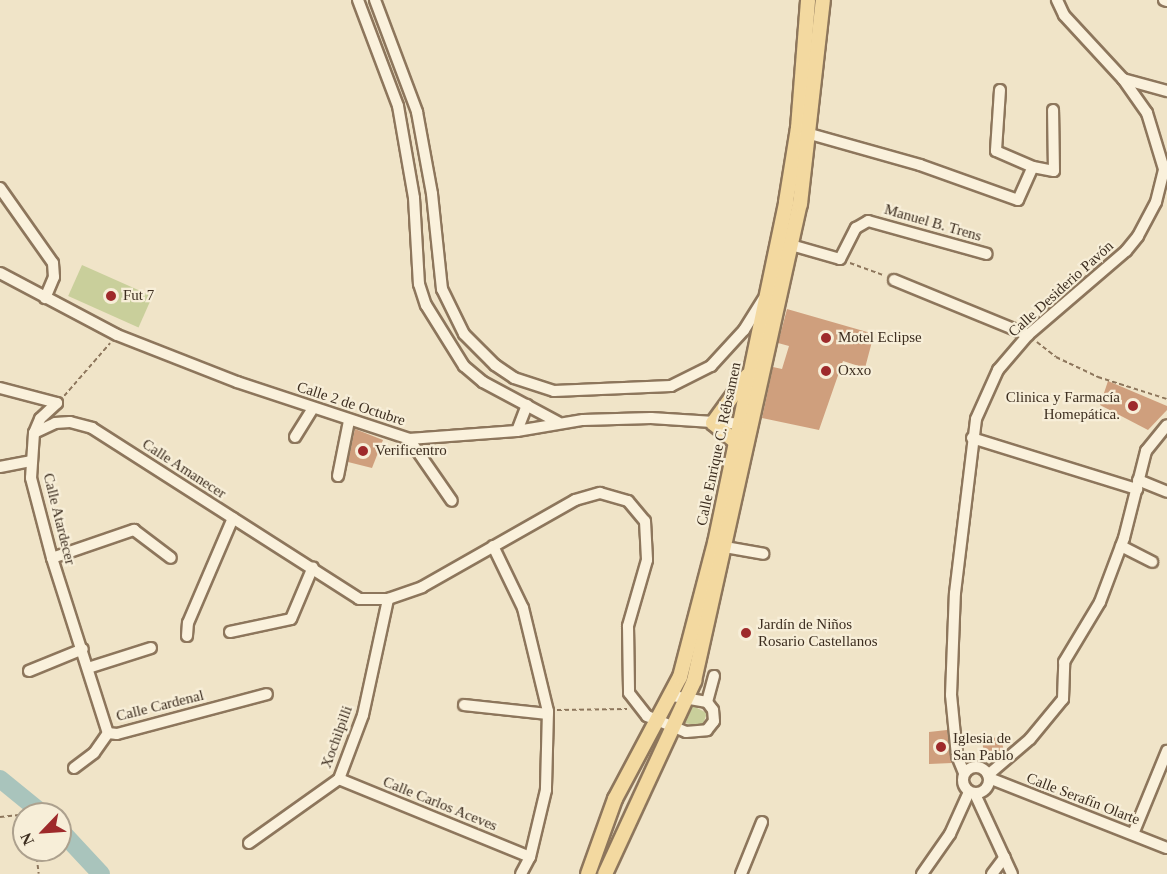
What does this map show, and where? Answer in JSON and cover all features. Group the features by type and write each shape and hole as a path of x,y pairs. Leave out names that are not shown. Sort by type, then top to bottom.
{"main road":[{"name":"Calle Enrique C. Rébsamen","path":"588,874 615,800 672,696 715,543 737,443 747,423 753,364 769,291 798,128 808,0"},
{"name":"Calle Enrique C. Rébsamen","path":"605,874 687,697 725,547 747,423 791,245 810,134 823,0"},
{"path":"737,443 713,423 742,385 753,364"}],"street":[{"path":"358,0 398,106 414,198 419,284 426,305 464,366 483,382 558,422"},
{"path":"375,0 417,112 442,289 464,334 477,350 514,378 536,387 572,392 671,386 711,366 744,330 769,291"},
{"name":"Calle Desiderio Pavón","path":"964,773 957,756 951,695 955,593 972,438 986,389 1028,335 1126,251 1156,202 1164,169 1160,146 1147,113 1123,79 1076,30 1057,0"},
{"path":"1123,79 1167,92"},
{"path":"1000,90 996,151 1033,168 1054,171 1053,110"},
{"path":"404,135 421,132"},
{"path":"810,134 920,165 1018,200 1033,168"},
{"path":"0,188 53,263 42,296"},
{"name":"Manuel B. Trens","path":"840,259 856,228 868,221 881,222 987,254"},
{"path":"791,245 840,259"},
{"name":"Calle 2 de Octubre","path":"0,273 117,336 348,421 409,439 517,431 558,422 651,418 747,423"},
{"path":"894,280 1028,335"},
{"path":"0,388 57,403"},
{"path":"33,433 40,419 57,403"},
{"path":"517,431 527,405"},
{"path":"295,437 313,408"},
{"path":"338,477 348,421"},
{"name":"Calle Amanecer","path":"33,433 55,423 69,422 92,428 313,567 358,599 388,599 422,587 575,500 600,494 628,501 645,521 647,560 628,626 629,693 637,709"},
{"path":"922,874 950,834 972,793 987,788 988,776 1030,739 1058,708 1063,699 1067,653 1100,602 1121,546 1146,451 1167,425"},
{"name":"Calle Atardecer","path":"33,433 30,461 52,558 108,733"},
{"path":"972,438 1167,492"},
{"path":"409,439 452,501"},
{"path":"0,467 30,461"},
{"path":"187,636 188,623 233,518"},
{"path":"52,558 134,530 171,558"},
{"path":"493,546 524,608 548,712 546,790 530,857 521,874"},
{"path":"1121,546 1152,562"},
{"path":"725,547 763,554"},
{"path":"230,632 291,619 313,567"},
{"name":"Xochilpilli","path":"249,843 339,779 363,715 388,599"},
{"path":"88,668 151,648"},
{"path":"29,671 83,649"},
{"path":"637,709 686,732 707,730 714,721 707,702 714,676"},
{"name":"Calle Cardenal","path":"74,768 99,748 108,733 117,734 267,694"},
{"path":"672,696 707,702"},
{"path":"464,705 548,712"},
{"path":"1133,834 1167,751"},
{"path":"988,776 976,767 964,773 962,780 972,793 1012,874"},
{"name":"Calle Serafín Olarte","path":"988,776 1167,848"},
{"name":"Calle Carlos Aceves","path":"339,779 530,857"},
{"path":"741,874 762,822"},
{"path":"992,874 1005,857"}],"path":[{"path":"840,259 894,280"},
{"path":"1028,335 1056,357 1098,377 1167,399"},
{"path":"57,403 117,336"},
{"path":"548,712 637,709"}],"green space":[{"name":"Fut 7","path":"82,265 152,296 139,327 68,296"},
{"path":"689,704 707,713 702,727 681,722"}],"building":[{"path":"787,309 874,334 865,368 843,361 819,430 762,418 773,367 782,369 789,346 778,343"},
{"name":"Clinica y Farmacía Homepática.","path":"1108,381 1167,406 1167,410 1148,430 1100,405"},
{"name":"Verificentro","path":"355,429 383,440 372,468 348,462"},
{"name":"Iglesia de San Pablo","path":"947,730 952,763 929,764 929,732"},
{"path":"1001,737 1004,752 997,758 984,755 982,739"}],"waterway":[{"path":"0,779 28,802"},
{"path":"72,843 101,874"}],"place":[{"name":"Fut 7","path":"111,296"},
{"name":"Motel Eclipse","path":"826,338"},
{"name":"Oxxo","path":"826,371"},
{"name":"Clinica y Farmacía Homepática.","path":"1133,406"},
{"name":"Verificentro","path":"363,451"},
{"name":"Jardín de Niños Rosario Castellanos","path":"746,633"},
{"name":"Iglesia de San Pablo","path":"941,747"}]}
